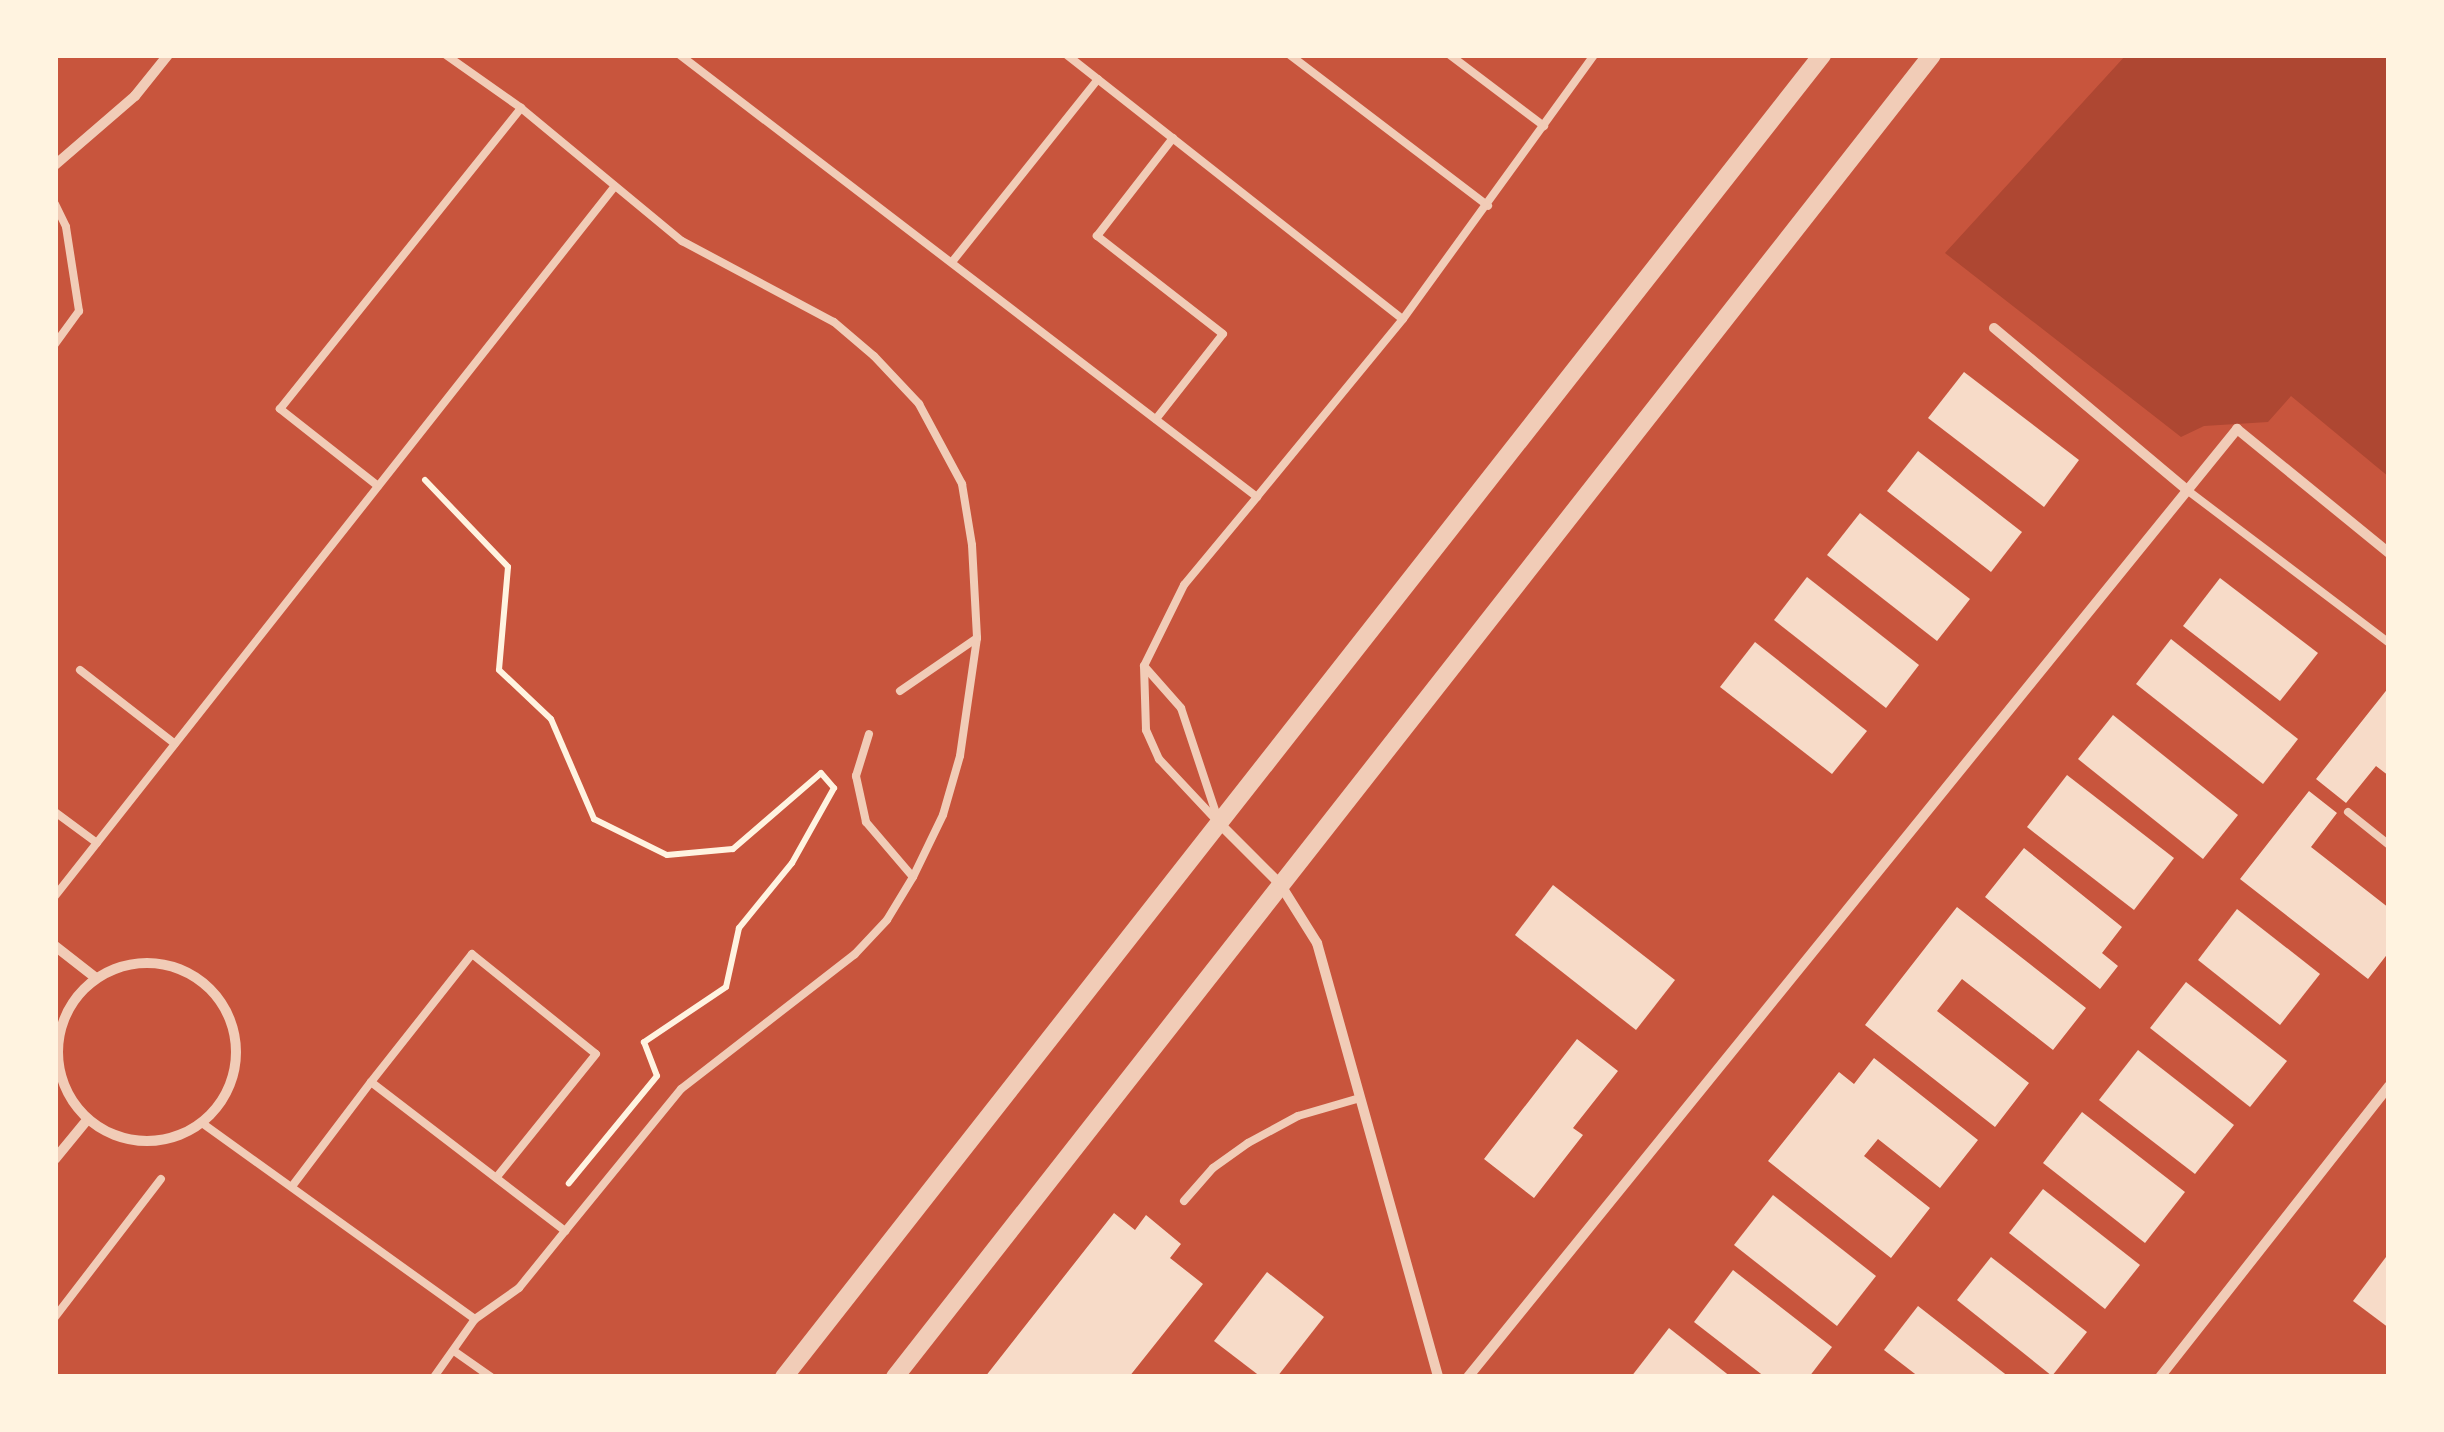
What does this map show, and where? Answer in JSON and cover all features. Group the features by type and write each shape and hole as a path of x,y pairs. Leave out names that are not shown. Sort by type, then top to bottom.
{"street":[{"path":"55,166 113,118 168,55"},
{"path":"784,1377 1822,55"},
{"path":"894,1377 1932,55"},
{"path":"1994,328 2187,490"},
{"path":"1468,1377 2237,429 2389,553"},
{"path":"1220,824 1280,884 1317,944 1438,1377"},
{"path":"55,946 96,978"},
{"path":"155,962 184,970 219,999 237,1041 236,1072 224,1100 202,1124 144,1143 114,1136 87,1120 60,1074 59,1017 96,978 124,965 155,962"},
{"path":"2160,1377 2389,1086"},
{"path":"55,1159 87,1120"}],"lane":[{"path":"434,1377 475,1319 519,1288 680,1089 855,954 887,920 943,815 960,756 978,638 962,484 919,404 834,322 715,264 522,108 446,55"},
{"path":"680,55 1257,497"},
{"path":"1067,55 1403,319"},
{"path":"1290,55 1488,206"},
{"path":"1450,55 1544,126"},
{"path":"1220,824 1152,744 1146,730 1144,666 1184,585 1403,319 1594,55"},
{"path":"952,262 1098,79"},
{"path":"378,486 280,409 522,108"},
{"path":"1156,419 1223,334 1097,236 1173,138"},
{"path":"55,896 615,186"},
{"path":"55,204 66,227 79,311 55,344"},
{"path":"2187,490 2389,643"},
{"path":"900,691 978,638"},
{"path":"1144,666 1181,708 1220,824"},
{"path":"80,670 175,744"},
{"path":"869,734 856,776 866,822 913,877"},
{"path":"55,812 97,844"},
{"path":"2348,812 2389,846"},
{"path":"293,1185 472,954 596,1054 496,1178"},
{"path":"372,1082 565,1230"},
{"path":"1184,1201 1213,1168 1248,1143 1298,1116 1360,1098"},
{"path":"202,1124 293,1185 475,1319"},
{"path":"55,1317 161,1179"},
{"path":"454,1351 492,1377"}],"path":[{"path":"426,480 508,567 498,670 552,719 594,820 667,854 733,848 820,772 834,788 792,863 739,928 726,987 644,1042 657,1076 569,1184"}],"shaded area":[{"path":"2126,55 2389,55 2389,477 2291,396 2268,422 2204,426 2181,437 1945,253"}],"building":[{"path":"1964,372 2079,460 2044,507 1928,418"},
{"path":"1918,451 2022,532 1991,572 1887,491"},
{"path":"1860,513 1970,599 1937,641 1827,555"},
{"path":"1807,577 1919,665 1886,708 1774,620"},
{"path":"2220,578 2318,653 2280,701 2183,626"},
{"path":"2171,639 2298,739 2263,784 2136,684"},
{"path":"1755,642 1867,731 1832,774 1720,687"},
{"path":"2389,687 2389,776 2376,766 2346,803 2316,779"},
{"path":"2113,715 2238,815 2203,859 2078,759"},
{"path":"2067,775 2174,858 2134,910 2027,827"},
{"path":"2309,791 2337,813 2311,847 2389,908 2389,952 2368,979 2240,879"},
{"path":"2024,848 2122,927 2102,953 2118,966 2100,989 1985,897"},
{"path":"1553,885 1675,980 1636,1030 1515,935"},
{"path":"1957,907 2086,1008 2053,1050 1962,979 1937,1011 2029,1083 1995,1127 1865,1025"},
{"path":"2237,909 2320,974 2280,1025 2198,960"},
{"path":"2186,982 2287,1061 2250,1107 2150,1028"},
{"path":"1577,1039 1618,1071 1573,1128 1583,1135 1534,1198 1484,1159"},
{"path":"2138,1050 2234,1125 2195,1174 2099,1100"},
{"path":"1874,1058 1978,1140 1940,1188 1878,1139 1864,1156 1930,1208 1891,1258 1768,1161 1839,1072 1854,1084"},
{"path":"2082,1112 2185,1192 2145,1243 2043,1163"},
{"path":"2043,1189 2140,1265 2105,1309 2009,1233"},
{"path":"1773,1195 1876,1276 1837,1326 1734,1245"},
{"path":"1114,1213 1135,1230 1146,1215 1181,1244 1170,1258 1203,1284 1129,1377 985,1377"},
{"path":"2389,1253 2389,1328 2353,1301"},
{"path":"1991,1257 2087,1332 2052,1376 1957,1300"},
{"path":"1733,1270 1832,1347 1809,1377 1765,1377 1694,1322"},
{"path":"1267,1272 1324,1317 1277,1377 1261,1377 1214,1341"},
{"path":"1918,1306 2009,1377 1919,1377 1884,1350"},
{"path":"1669,1328 1731,1377 1631,1377"}]}
